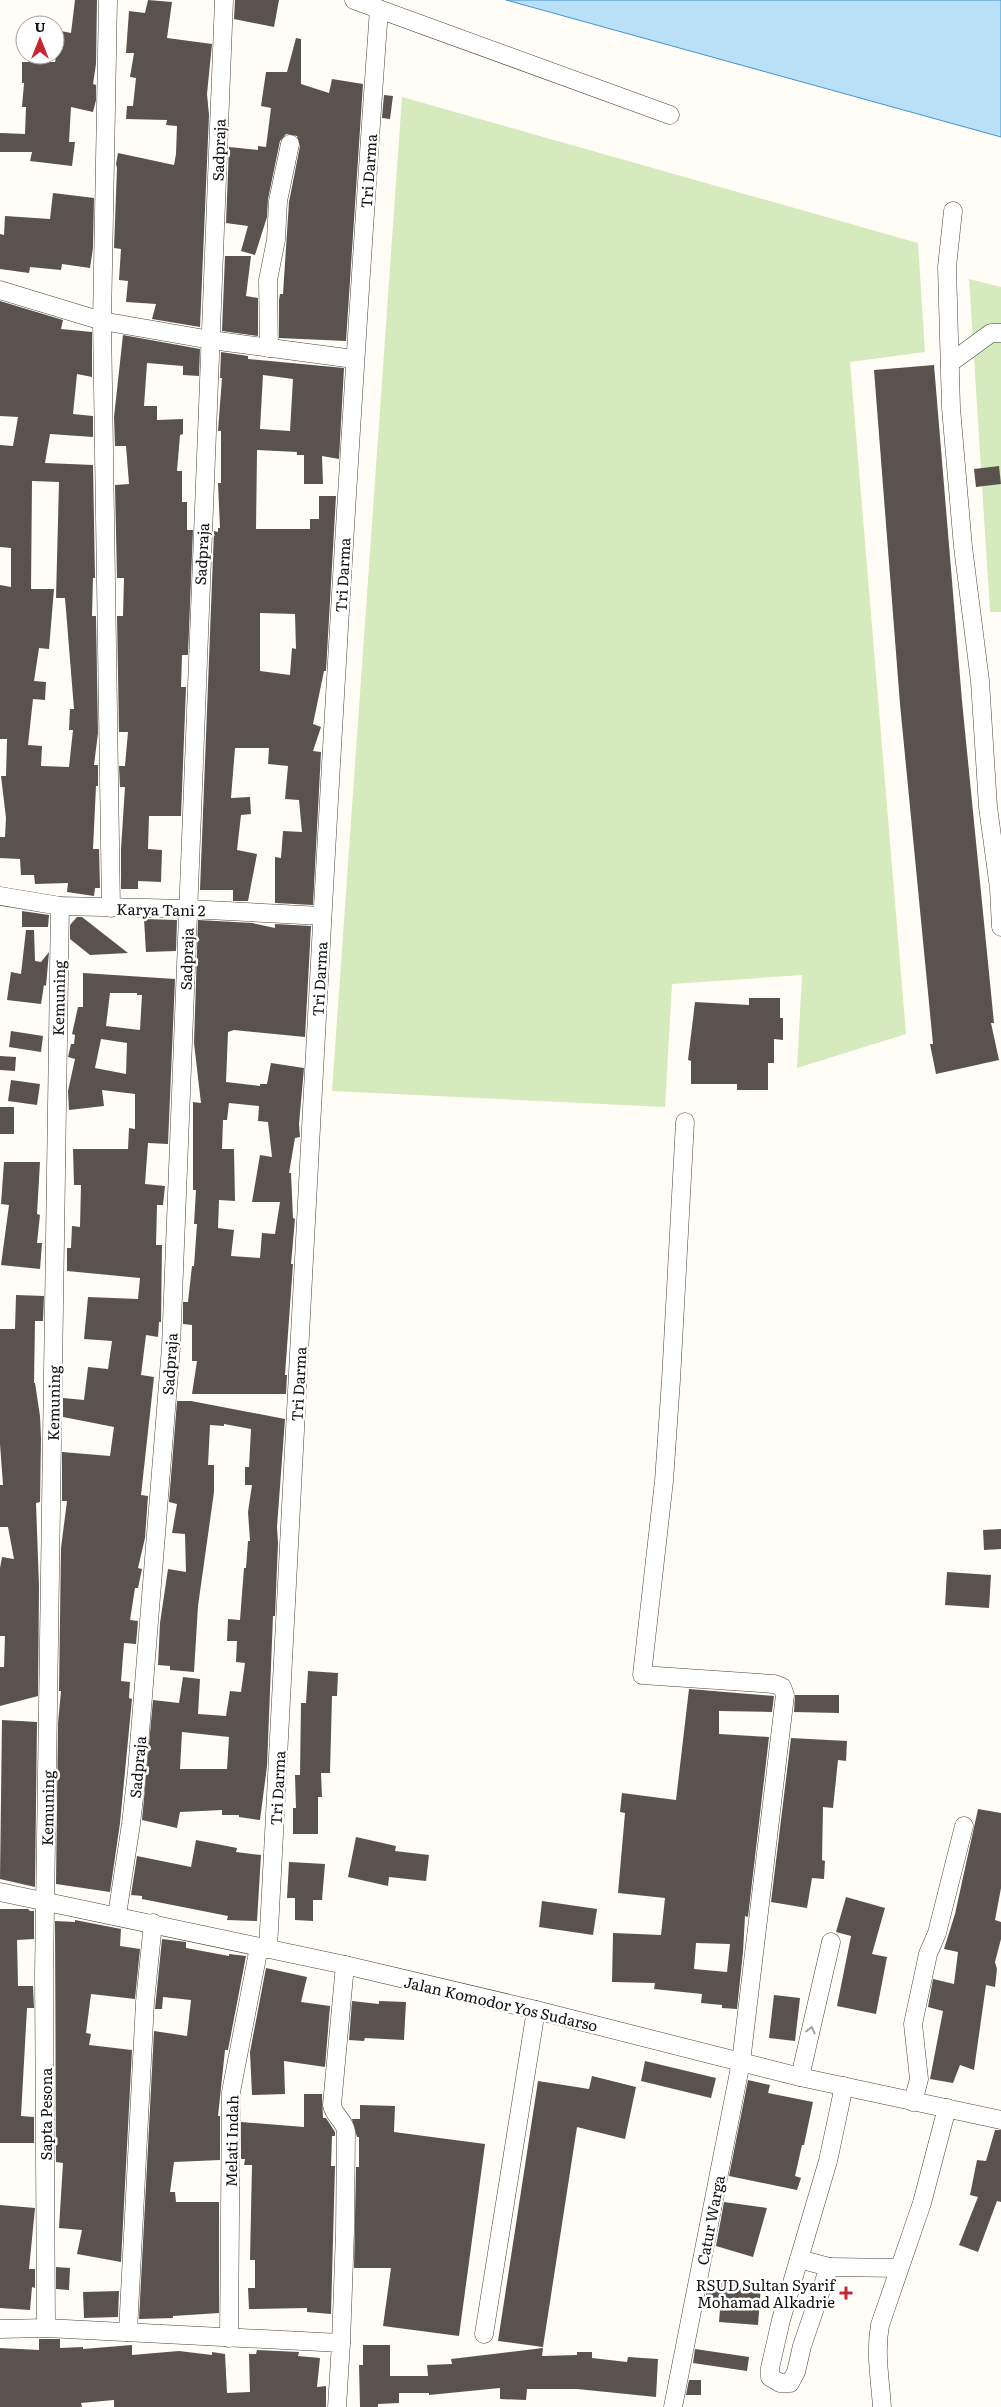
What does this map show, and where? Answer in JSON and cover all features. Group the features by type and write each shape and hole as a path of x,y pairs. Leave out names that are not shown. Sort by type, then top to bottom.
{"street":[{"path":"108,0 102,321 111,908"},
{"name":"Sadpraja","path":"117,1915 137,1771 171,1347 224,0"},
{"path":"354,0 670,115"},
{"name":"Tri Darma","path":"263,1948 354,359 379,10"},
{"path":"269,348 268,280 276,240 278,201 290,144"},
{"path":"953,211 947,267 951,408 963,546 980,681 988,807 999,888 1001,927"},
{"path":"0,290 102,321 211,340 354,359"},
{"path":"950,363 991,333 1001,333"},
{"name":"Karya Tani 2","path":"0,896 60,906 188,909 322,916"},
{"name":"Kemuning","path":"46,1901 60,906"},
{"name":"Catur Warga","path":"673,2407 741,2062 785,1690 774,1684 642,1675 664,1472 685,1122"},
{"path":"913,2102 919,2079 913,2024 928,1954 936,1933 964,1826"},
{"name":"Jalan Komodor Yos Sudarso","path":"0,1892 117,1915 345,1965 536,2010 800,2078 1001,2120"},
{"name":"Sapta Pesona","path":"46,1901 44,1984 46,2328"},
{"path":"128,2332 144,2021 153,1923"},
{"path":"800,2078 831,1942"},
{"name":"Melati Indah","path":"229,2338 231,2092 263,1948"},
{"path":"337,2407 346,2232 346,2131 342,2121 333,2111 332,2105 345,1965"},
{"path":"484,2334 536,2010"},
{"path":"829,2267 802,2346 796,2372 790,2383 780,2383 770,2377 770,2368 781,2320 828,2161 844,2086"},
{"path":"882,2407 876,2344 880,2325 922,2202 947,2108"},
{"path":"799,2259 829,2267 899,2268"},
{"path":"0,2329 46,2328 341,2343"}],"green space":[{"path":"402,97 918,243 925,352 850,362 906,1034 797,1068 802,975 672,984 665,1107 332,1091"},
{"path":"969,279 1001,287 1001,612 990,612"}],"water":[{"path":"506,0 1001,0 1001,137"}],"building":[{"path":"75,0 97,0 96,64 93,84 96,85 96,100 93,112 71,107 69,142 75,142 72,166 30,161 32,152 0,152 0,133 25,134 26,107 22,107 24,83 22,83 22,65 65,65 65,32 71,33"},
{"path":"148,0 172,2 167,38 212,44 207,94 209,115 200,327 152,319 156,304 126,302 128,281 119,280 121,249 114,248 116,164 118,153 174,165 176,154 177,126 166,125 167,120 126,119 127,106 133,106 136,78 130,77 134,53 126,53 129,11 145,13"},
{"path":"235,0 279,0 274,27 234,19"},
{"path":"296,38 301,39 301,84 329,93 332,79 363,84 346,341 279,338 279,300 280,294 283,294 289,202 300,146 297,136 286,134 280,141 268,199 267,217 255,255 241,251 248,226 226,223 229,147 258,150 258,146 266,147 271,108 261,106 266,72 287,72"},
{"path":"384,95 393,96 390,119 382,118"},
{"path":"53,193 94,198 93,248 90,268 62,264 61,270 30,267 29,273 0,269 0,234 4,235 5,216 50,219"},
{"path":"225,256 251,256 246,296 258,298 258,336 222,331"},
{"path":"0,301 63,320 61,329 92,332 92,377 77,374 73,414 93,416 93,437 50,434 45,463 93,465 95,578 93,578 92,616 96,616 98,733 94,765 98,765 98,786 96,786 93,849 99,849 100,888 95,888 94,896 67,892 68,883 35,884 34,875 21,875 20,859 0,858 0,837 5,837 6,818 1,776 6,776 7,739 0,739 0,585 11,587 11,548 0,547 0,445 13,446 18,417 0,416","holes":["32,481 59,482 56,598 65,598 74,709 70,709 69,730 73,730 69,767 41,766 42,746 28,745 33,699 45,700 46,682 34,681 39,648 49,649 54,589 31,589"]},
{"path":"123,335 200,349 199,376 183,375 183,366 147,363 144,406 157,406 157,420 183,419 183,434 180,435 177,471 182,471 182,502 187,502 187,530 193,530 188,655 182,655 181,687 186,687 181,816 149,816 148,849 162,850 161,882 138,881 138,889 121,889 121,849 125,787 120,787 119,766 125,766 128,732 119,732 117,616 123,616 124,578 117,578 115,485 129,484 126,446 115,446 114,417"},
{"path":"221,352 248,356 248,359 344,368 339,459 322,456 323,484 304,484 304,455 297,455 297,452 257,450 256,529 310,529 310,519 319,519 319,496 336,496 326,671 324,671 313,724 321,727 313,751 321,752 313,905 275,903 275,857 281,858 283,831 302,832 299,800 285,799 288,766 268,764 269,748 235,748 231,798 250,797 251,814 241,815 237,850 257,854 248,901 233,901 233,890 200,890 214,531 218,532 218,528 220,528 218,483 221,483 221,431 218,431 222,378 220,378","holes":["263,375 293,379 290,431 260,429","260,613 295,614 296,649 292,648 290,675 260,671"]},
{"path":"934,365 962,701 994,1023 991,1023 999,1060 936,1074 930,1044 933,1044 900,704 874,370"},
{"path":"999,466 1001,484 976,487 974,469"},
{"path":"22,911 49,915 48,927 22,927"},
{"path":"77,917 82,917 128,953 90,955 70,939 70,925"},
{"path":"144,919 177,920 176,951 146,952"},
{"path":"198,920 252,923 275,928 275,924 311,926 305,1037 234,1030 228,1032 226,1082 260,1086 260,1084 267,1084 271,1063 304,1068 299,1124 300,1137 295,1138 289,1173 291,1173 293,1218 295,1219 285,1375 287,1375 286,1394 192,1394 197,1361 192,1361 192,1325 183,1324 183,1302 188,1302 192,1266 194,1266 197,1224 194,1224 196,1190 193,1190 193,1102 201,1103 194,1043","holes":["229,1103 259,1106 258,1121 268,1122 272,1157 260,1155 252,1202 280,1202 275,1234 262,1233 260,1258 231,1256 234,1230 218,1228 219,1200 235,1201 234,1149 222,1149 223,1120 227,1120"]},
{"path":"26,930 34,930 35,961 41,962 49,952 46,986 44,985 41,1004 7,1000 11,972 21,974"},
{"path":"83,973 175,979 168,1144 148,1143 145,1184 165,1186 163,1205 157,1205 156,1245 162,1245 161,1322 159,1322 158,1337 146,1335 141,1375 154,1377 141,1495 148,1496 145,1538 138,1568 142,1569 138,1588 135,1588 130,1620 138,1621 136,1644 124,1643 121,1681 130,1682 129,1698 132,1699 120,1823 110,1892 56,1884 58,1723 61,1691 59,1691 61,1548 67,1501 62,1501 62,1452 110,1456 114,1427 63,1417 63,1398 84,1400 88,1367 108,1369 112,1341 84,1339 88,1297 138,1299 140,1278 67,1271 67,1248 71,1248 72,1226 80,1227 81,1185 74,1185 73,1149 128,1149 129,1128 135,1129 135,1094 102,1090 104,1106 69,1110 68,1091 75,1059 68,1057 71,1044 74,1044 75,1035 72,1034 78,1007 83,1007","holes":["110,993 137,993 137,995 142,995 140,1030 106,1026","101,1039 127,1043 126,1074 95,1068"]},
{"path":"749,998 780,998 780,1018 783,1018 783,1040 774,1039 774,1063 768,1063 768,1090 737,1090 737,1084 691,1084 691,1061 688,1060 695,1002 749,1005"},
{"path":"11,1031 43,1036 41,1052 9,1047"},
{"path":"0,1056 16,1057 15,1071 0,1070"},
{"path":"11,1080 40,1084 37,1105 8,1101"},
{"path":"0,1107 14,1107 14,1134 0,1134"},
{"path":"4,1162 40,1162 37,1214 40,1215 37,1243 42,1243 40,1269 1,1265 9,1205 1,1204"},
{"path":"16,1295 44,1296 43,1321 35,1321 34,1383 40,1416 41,1438 40,1502 36,1503 39,1586 38,1696 0,1706 0,1667 4,1667 5,1636 0,1636 0,1568 2,1557 14,1559 8,1527 0,1527 0,1485 3,1485 0,1444 0,1329 15,1329"},
{"path":"177,1401 191,1401 285,1419 277,1527 275,1616 273,1616 267,1766 260,1820 239,1817 239,1815 222,1815 222,1810 180,1812 177,1828 142,1820 153,1700 179,1703 183,1677 200,1679 198,1714 226,1716 230,1691 241,1692 245,1663 236,1662 237,1641 227,1641 228,1619 240,1620 244,1568 246,1568 248,1541 250,1541 248,1512 252,1485 245,1485 245,1467 249,1467 251,1429 224,1424 224,1426 210,1425 208,1465 214,1465 214,1492 198,1606 194,1672 170,1670 170,1666 158,1665 160,1623 168,1569 186,1572 185,1534 172,1533 177,1504 169,1502","holes":["182,1732 229,1737 227,1769 180,1769"]},
{"path":"1001,1529 1001,1549 984,1550 983,1530"},
{"path":"947,1572 991,1575 989,1608 945,1605"},
{"path":"308,1671 338,1673 337,1696 332,1696 330,1773 321,1773 322,1797 318,1797 318,1834 293,1834 293,1808 296,1808 295,1775 300,1775 301,1703 306,1703"},
{"path":"689,1689 774,1696 772,1712 719,1711 719,1734 769,1737 748,1917 745,1916 737,2009 701,2003 702,1994 654,1989 655,1983 612,1982 613,1933 661,1935 665,1898 618,1893 625,1813 620,1812 622,1793 676,1800","holes":["696,1943 730,1944 727,1972 694,1969"]},
{"path":"795,1695 839,1695 839,1713 794,1712"},
{"path":"2,1720 37,1722 35,1887 0,1879"},
{"path":"791,1738 847,1741 846,1761 838,1760 833,1808 823,1807 822,1860 825,1861 824,1879 812,1878 807,1908 771,1902"},
{"path":"978,1809 1001,1813 1001,1888 995,1920 1001,1922 1001,1939 995,1962 997,1969 995,1987 986,1985 974,2070 960,2065 953,2083 930,2079 943,2011 928,2007 933,1979 954,1984 958,1952 944,1949 955,1914"},
{"path":"356,1837 396,1846 395,1851 429,1855 426,1881 389,1877 388,1886 348,1877"},
{"path":"196,1840 237,1848 236,1852 261,1855 257,1921 227,1920 228,1916 142,1899 142,1896 131,1895 137,1856 191,1867"},
{"path":"289,1862 325,1864 322,1900 313,1900 313,1921 295,1920 295,1898 287,1898"},
{"path":"846,1897 885,1908 872,1954 887,1957 876,2014 837,2006 851,1936 836,1932"},
{"path":"542,1901 597,1909 593,1935 539,1927"},
{"path":"0,1909 28,1909 34,1911 34,1939 17,1940 18,1986 33,1986 34,2008 27,2008 21,2116 34,2117 34,2143 0,2143"},
{"path":"75,1920 121,1929 120,1946 140,1949 135,1999 91,1994 86,2033 91,2034 89,2045 132,2050 121,2262 77,2254 82,2230 59,2228 63,2163 56,2162 55,1921 75,1922"},
{"path":"162,1939 186,1942 186,1948 229,1956 229,1954 246,1956 228,2050 225,2050 218,2116 220,2116 220,2160 174,2162 170,2192 175,2192 176,2202 219,2202 219,2313 173,2316 173,2318 139,2319 154,2031 187,2036 191,2000 163,1997 162,2009 155,2009"},
{"path":"266,1968 307,1977 301,2002 330,2006 325,2067 284,2061 285,2094 252,2095 250,2052"},
{"path":"774,1995 800,1998 795,2041 769,2038"},
{"path":"352,2001 379,2004 379,2001 406,2002 404,2040 365,2038 364,2041 349,2040"},
{"path":"645,2061 716,2078 711,2098 641,2081"},
{"path":"592,2076 636,2087 625,2139 577,2127 543,2347 498,2341 538,2081 589,2089"},
{"path":"748,2080 770,2085 768,2093 813,2102 795,2176 801,2178 797,2190 729,2176"},
{"path":"304,2094 322,2094 323,2118 326,2118 335,2132 335,2136 332,2136 331,2166 335,2166 331,2314 307,2312 307,2308 249,2309 248,2288 255,2288 255,2260 250,2260 252,2165 244,2165 245,2159 241,2159 241,2122 304,2127"},
{"path":"360,2105 395,2106 394,2132 485,2144 459,2336 383,2326 391,2268 354,2268 356,2167 359,2167 359,2137 357,2137 352,2119 360,2119"},
{"path":"995,2130 1001,2130 1001,2202 997,2201 978,2252 959,2245 978,2197 970,2195 977,2160 986,2161"},
{"path":"724,2202 767,2208 753,2257 716,2246"},
{"path":"0,2205 35,2208 29,2269 35,2269 35,2288 32,2287 30,2310 0,2308"},
{"path":"56,2267 70,2268 69,2290 56,2289"},
{"path":"708,2282 761,2286 758,2325 719,2322 720,2309 704,2307"},
{"path":"119,2291 118,2317 84,2318 83,2292"},
{"path":"39,2339 60,2339 60,2348 83,2347 83,2349 132,2345 132,2355 179,2351 212,2355 212,2352 225,2354 227,2393 250,2392 249,2354 256,2354 257,2350 299,2352 298,2356 320,2358 317,2387 326,2386 326,2407 114,2407 114,2400 81,2403 82,2407 0,2407 0,2348 39,2350"},
{"path":"363,2345 390,2345 390,2376 428,2376 427,2365 452,2364 451,2359 543,2348 542,2356 577,2355 577,2352 592,2352 592,2358 627,2362 628,2357 658,2359 656,2397 577,2389 527,2389 526,2400 500,2399 500,2388 429,2395 429,2393 399,2393 399,2403 378,2404 378,2407 360,2407 359,2365 363,2365"},
{"path":"695,2349 749,2357 747,2371 693,2363"},
{"path":"689,2380 701,2380 701,2395 686,2395"}],"place":[{"name":"RSUD Sultan Syarif Mohamad Alkadrie","path":"846,2293"}]}
